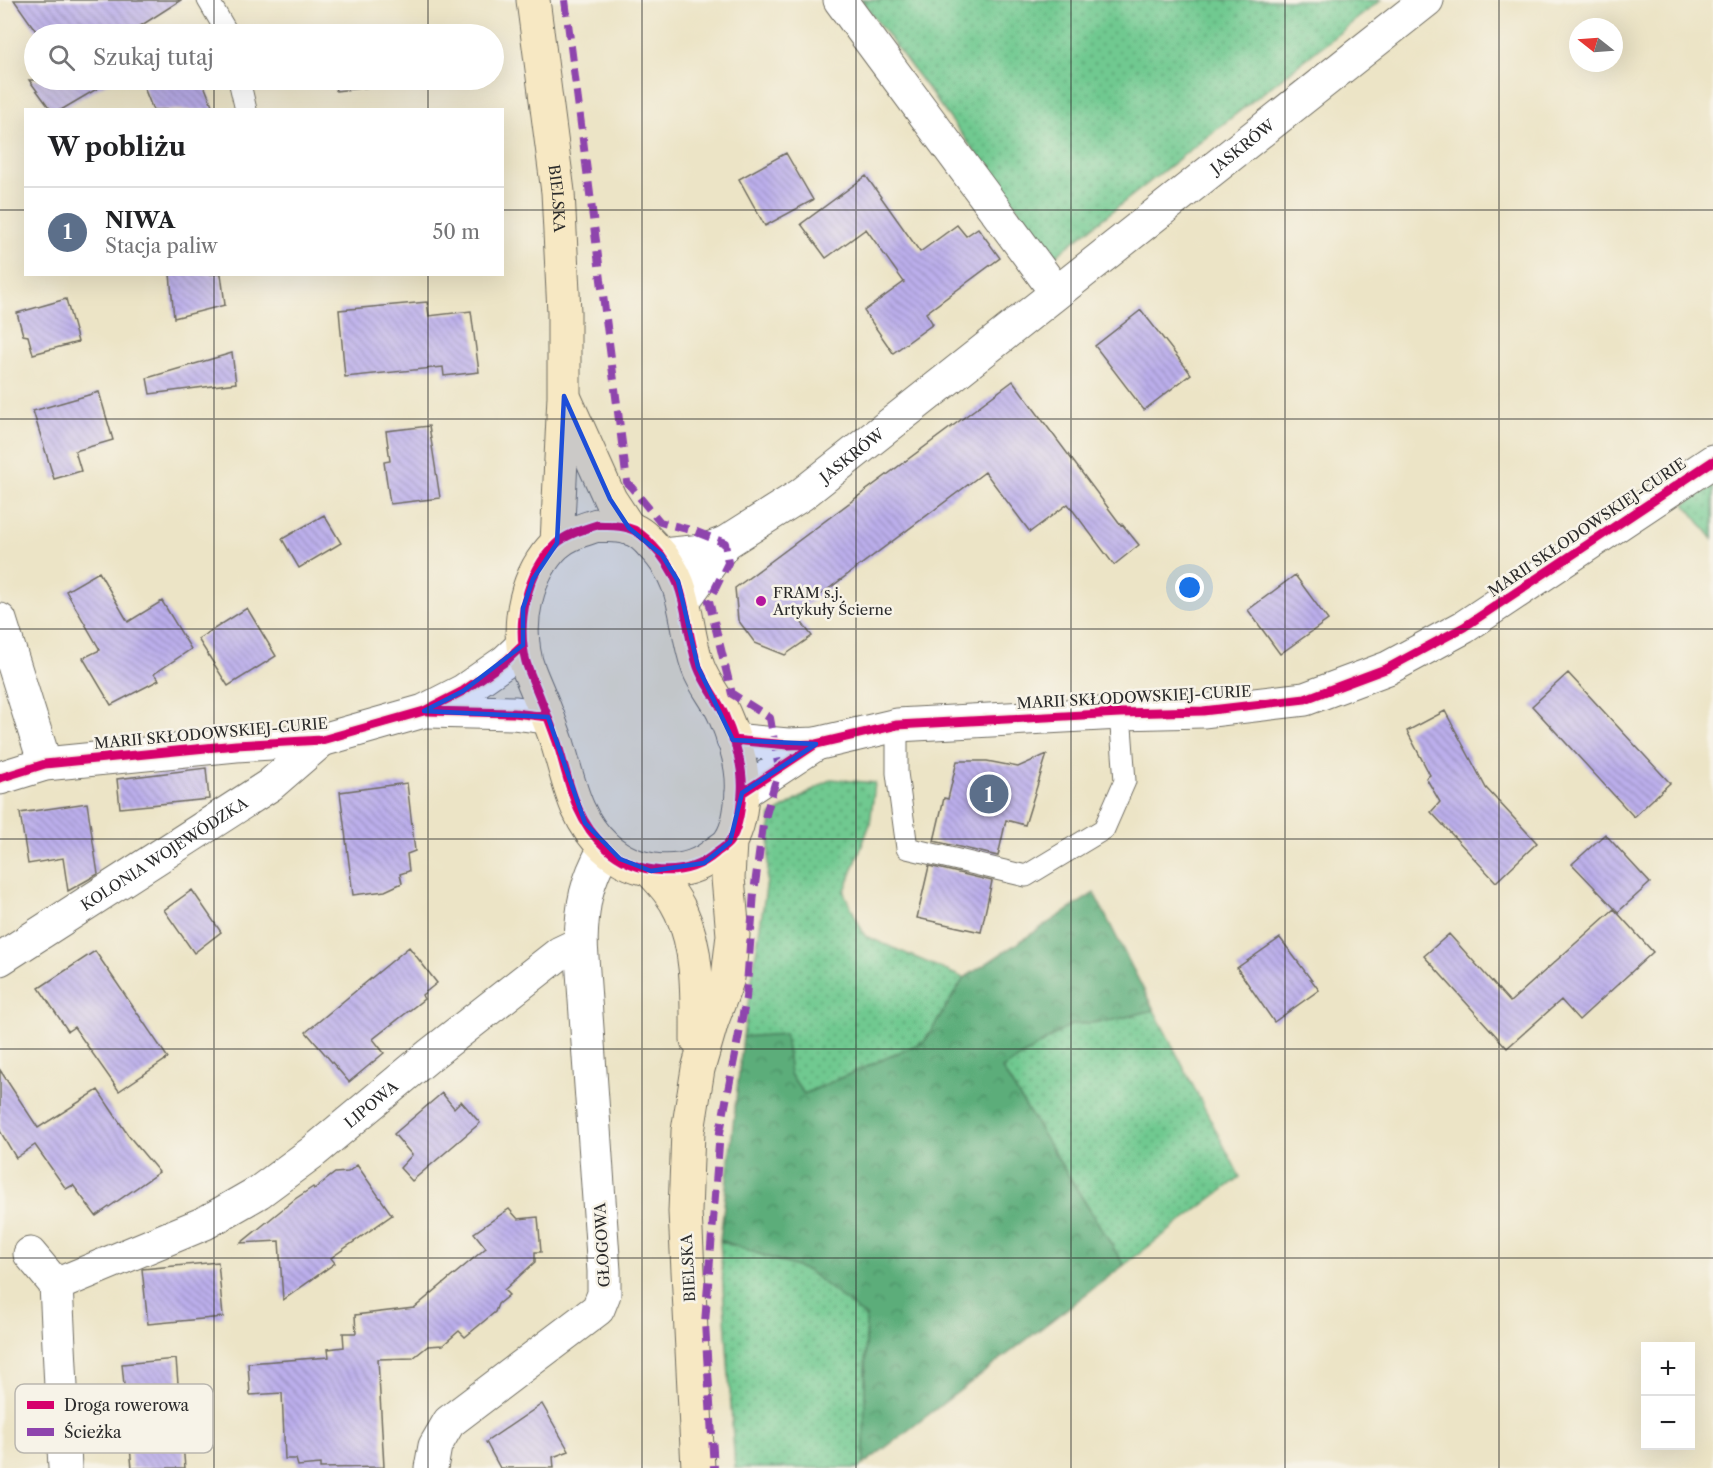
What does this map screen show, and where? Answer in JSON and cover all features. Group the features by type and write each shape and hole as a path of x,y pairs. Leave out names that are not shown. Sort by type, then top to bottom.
{"main road":[{"name":"BIELSKA","path":"533,0 558,192 564,312 564,396 557,543"},
{"name":"BIELSKA","path":"564,396 610,499 629,528 647,539 662,555 678,581 698,667 724,713 742,776 738,823 730,842 728,878 733,935 728,978 698,1069 688,1131 685,1212 698,1468"},
{"path":"629,528 597,525 574,532 557,543 546,556 533,579 523,608 523,645 529,669 548,717 579,812 605,848 620,859 651,871 690,868 704,863 730,842"},
{"name":"BIELSKA","path":"651,871 667,888 682,913 691,945 696,985 698,1069"}],"street":[{"path":"840,0 1056,292"},
{"name":"JASKRÓW","path":"662,555 703,551 725,543 801,495 1427,0"},
{"name":"MARII SKŁODOWSKIEJ-CURIE","path":"733,740 781,745 816,744 897,725 1203,711 1305,699 1388,668 1464,627 1713,461"},
{"name":"JASKRÓW","path":"684,600 725,543"},
{"path":"0,620 45,764"},
{"name":"MARII SKŁODOWSKIEJ-CURIE","path":"0,777 45,764 237,745 322,740 424,711 463,691 507,661 523,645"},
{"name":"MARII SKŁODOWSKIEJ-CURIE","path":"424,711 514,713 548,717"},
{"name":"KOLONIA WOJEWÓDZKA","path":"0,959 270,785 322,740"},
{"name":"MARII SKŁODOWSKIEJ-CURIE","path":"742,793 816,744"},
{"path":"581,943 581,920 586,887 605,848"},
{"name":"LIPOWA","path":"56,1285 205,1223 259,1192 313,1152 431,1054 560,953 581,943"},
{"name":"GŁOGOWA","path":"430,1468 435,1446 449,1422 598,1309 604,1294 581,943"},
{"path":"30,1254 56,1285 61,1384"},
{"path":"64,1453 65,1468"}],"lane":[{"path":"208,0 222,24"},
{"path":"241,90 246,108"},
{"path":"897,725 897,772 908,848 1026,876 1104,829 1125,781 1120,713"}],"highlighted area":[{"path":"564,396 610,499 629,528 662,555 678,581 698,667 733,740 816,744 742,793 730,842 704,863 651,871 620,859 585,823 548,717 424,711 463,691 523,645 523,608 533,579 557,543"}],"green space":[{"path":"861,0 1381,0 1054,257"},
{"path":"1713,486 1713,539 1685,504"},
{"path":"831,779 875,783 870,824 844,893 865,936 964,978 925,1041 804,1094 790,1074 785,1034 743,1037 767,881 771,816"},
{"path":"1094,893 1154,1010 1114,1020 1070,1025 1002,1069 1124,1265 864,1464 866,1317 808,1271 720,1240 743,1037 785,1034 790,1074 804,1094 925,1041 964,978"},
{"path":"1154,1010 1240,1177 1124,1265 1002,1069 1070,1025 1114,1020"},
{"path":"720,1241 808,1271 866,1317 864,1464 859,1468 735,1468"}],"building":[{"path":"14,0 181,0 144,24 31,24"},
{"path":"36,90 95,90 64,108 50,108"},
{"path":"145,90 206,90 213,108 152,108"},
{"path":"786,153 813,200 765,226 739,179"},
{"path":"866,176 920,252 957,225 966,236 978,228 1000,258 926,313 933,324 893,353 864,311 904,282 866,229 826,258 801,224"},
{"path":"170,276 221,276 225,305 174,318"},
{"path":"66,299 78,342 33,354 28,336 23,335 17,313"},
{"path":"427,302 429,316 471,311 479,372 444,376 443,367 345,377 339,310"},
{"path":"1141,310 1191,374 1144,410 1095,346"},
{"path":"232,353 236,383 150,394 147,378"},
{"path":"1013,381 1121,525 1139,545 1114,565 1068,504 1030,532 985,472 795,614 812,636 785,655 755,643 738,620 735,588"},
{"path":"99,392 113,440 75,451 81,471 54,479 33,411"},
{"path":"429,426 440,498 390,504 384,462 390,461 386,431"},
{"path":"324,515 341,543 299,568 282,539"},
{"path":"99,572 128,622 162,601 191,649 154,674 159,680 111,705 83,658 100,650 66,591"},
{"path":"1295,575 1328,620 1280,654 1248,610"},
{"path":"247,608 276,656 228,686 198,639"},
{"path":"1568,673 1670,783 1634,817 1532,706"},
{"path":"1445,711 1486,788 1537,843 1496,882 1431,812 1440,802 1426,778 1430,775 1407,731"},
{"path":"1047,754 1025,825 1006,820 998,856 934,841 944,798 948,799 957,761 987,761 1018,767"},
{"path":"206,768 209,799 120,808 117,779"},
{"path":"407,783 415,851 407,854 409,871 400,874 402,883 385,891 353,895 340,792"},
{"path":"87,803 98,874 68,891 63,858 28,864 20,813"},
{"path":"1605,834 1650,883 1618,912 1572,864"},
{"path":"929,866 992,881 981,932 917,918"},
{"path":"192,890 221,932 194,953 164,910"},
{"path":"1614,909 1653,952 1579,1020 1561,1000 1507,1048 1424,956 1449,934 1510,1002"},
{"path":"1280,938 1319,990 1274,1022 1237,968"},
{"path":"409,947 437,983 422,995 424,999 373,1039 384,1053 349,1082 306,1032"},
{"path":"95,951 168,1058 119,1091 74,1027 68,1031 39,988"},
{"path":"0,1070 38,1128 98,1090 128,1135 159,1172 96,1216 73,1185 66,1189 35,1145 16,1158 0,1131"},
{"path":"442,1093 454,1108 461,1101 480,1123 412,1181 400,1168 412,1155 394,1134"},
{"path":"357,1165 392,1215 331,1258 335,1263 283,1300 279,1241 241,1243 295,1199 313,1187 314,1189 335,1173 348,1172"},
{"path":"509,1209 518,1219 538,1217 541,1252 535,1252 535,1262 504,1290 509,1295 498,1304 495,1312 465,1337 459,1331 443,1345 428,1346 413,1358 378,1359 384,1467 320,1468 320,1464 298,1466 296,1459 285,1459 282,1393 250,1395 248,1363 329,1357 328,1349 344,1347 343,1333 356,1333 355,1315 414,1308 486,1248 474,1233"},
{"path":"218,1262 223,1317 148,1324 142,1269"},
{"path":"176,1359 178,1384 124,1384 122,1364"},
{"path":"542,1404 569,1451 553,1457 554,1468 500,1468 486,1442"},
{"path":"131,1453 184,1453 185,1468 132,1468"}],"marked path":[{"path":"565,0 627,482 660,522 691,530 725,543 728,563 709,601 732,694 770,718 779,769 763,825 754,892 746,998 720,1132 705,1323 714,1468"}],"cycle path":[{"path":"733,740 788,745 816,744 897,725 1203,711 1305,699 1388,668 1464,627 1713,461"},
{"path":"597,525 621,526 642,535 674,575 684,604 698,667 724,714 738,753 742,793 736,830 726,846 704,862 690,867 660,871 631,864 605,847 595,836 579,811 557,742 526,662 523,647 523,615 537,569 560,541 597,525"},
{"path":"0,778 45,764 236,745 322,740 424,711 463,691 506,661 523,645"},
{"path":"427,711 514,713 548,717"},
{"path":"742,793 816,744"}],"place":[{"name":"FRAM s.j. Artykuły Ścierne","path":"761,601"},
{"name":"NIWA","path":"989,794"}]}
